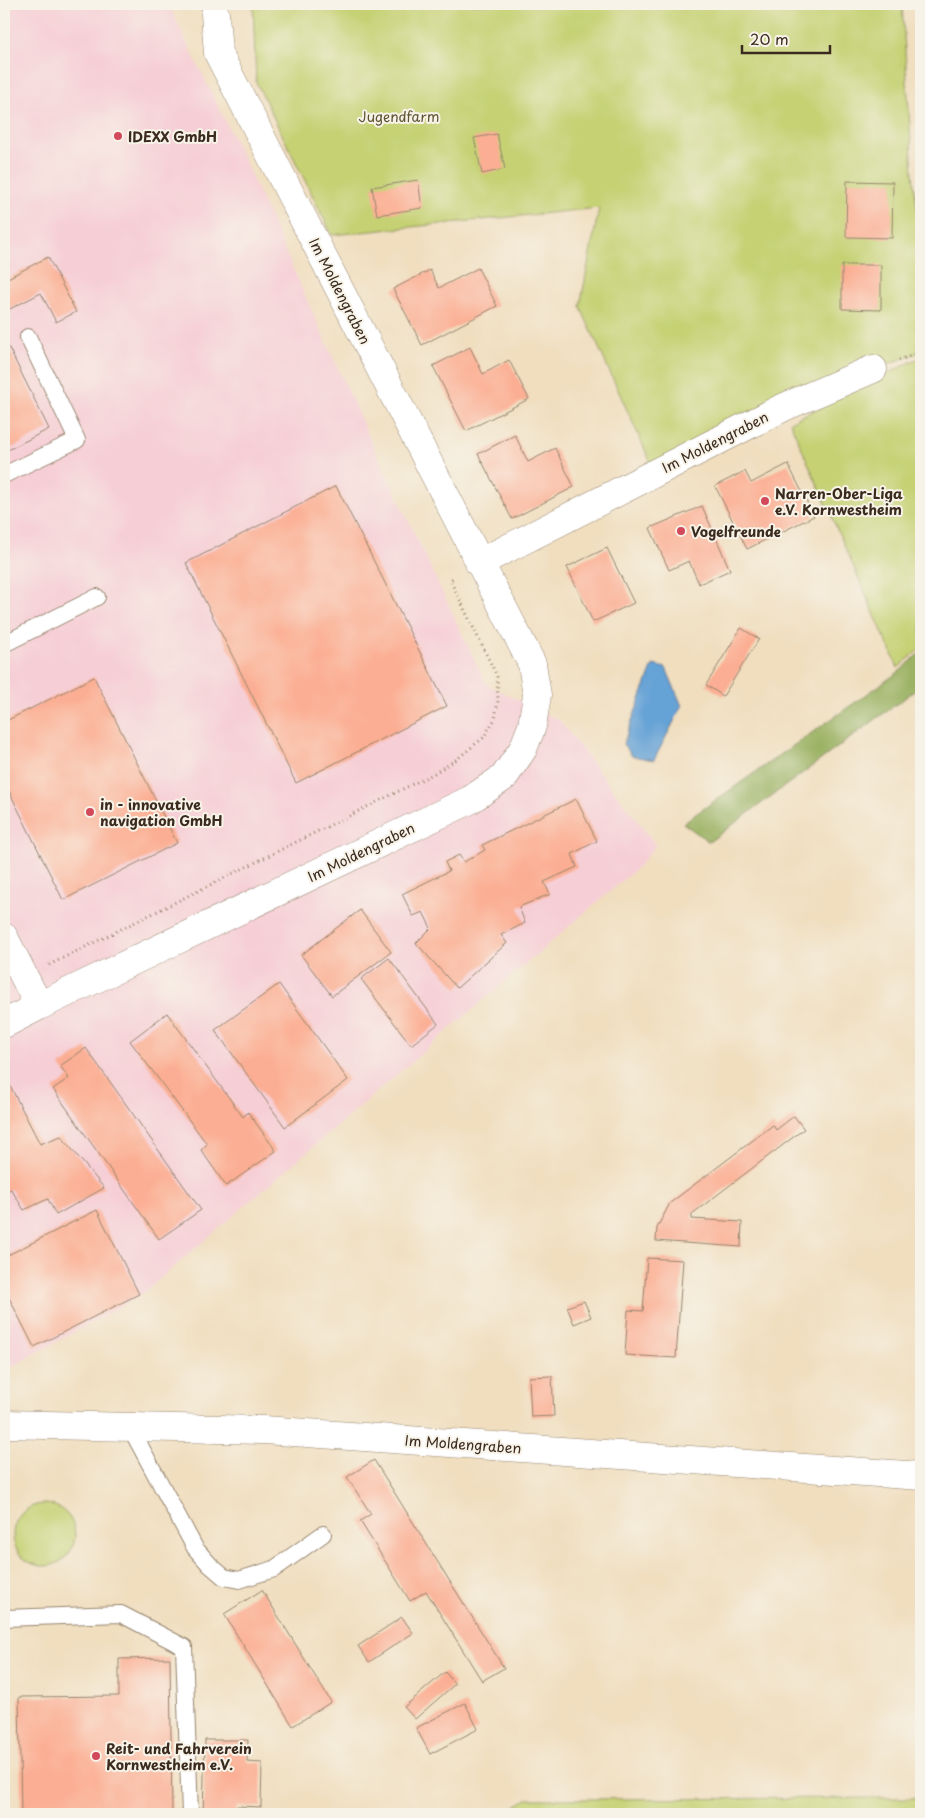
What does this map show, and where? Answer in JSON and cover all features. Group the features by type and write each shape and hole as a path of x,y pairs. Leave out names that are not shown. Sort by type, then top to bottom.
{"street":[{"name":"Im Moldengraben","path":"4,1024 470,800 504,777 523,749 532,726 537,695 532,664 218,53 215,14"},
{"name":"Im Moldengraben","path":"479,563 782,408 873,369"},
{"path":"4,937 39,1006"},
{"name":"Im Moldengraben","path":"4,1424 264,1430 921,1476"}],"lane":[{"path":"4,475 77,440 28,337"},
{"path":"4,644 96,597"},
{"path":"130,1427 195,1548 224,1577 239,1580 274,1569 323,1534"},
{"path":"4,1618 121,1614 184,1647 190,1814"}],"path":[{"path":"24,977 432,774 457,760 483,738 495,719 498,701 497,676 450,580 479,563"}],"shaded area":[{"path":"4,4 168,4 240,151 367,433 486,684 559,720 656,845 637,868 141,1295 4,1371"}],"green space":[{"name":"Jugendfarm","path":"253,4 902,4 913,173 921,249 921,352 873,369 655,472 580,306 599,208 332,235 256,82"},
{"path":"921,357 921,648 898,668 790,422"},
{"path":"921,652 921,686 709,842 683,823 900,671"},
{"path":"38,1504 50,1504 66,1513 73,1523 75,1535 73,1547 66,1557 50,1566 38,1566 27,1561 18,1552 13,1541 13,1529 18,1518 27,1509"},
{"path":"921,1798 921,1814 502,1814 527,1799"}],"water":[{"path":"653,665 666,668 682,706 654,760 632,756 623,744"}],"building":[{"path":"497,134 505,169 482,174 474,138"},
{"path":"418,180 422,208 377,215 372,187"},
{"path":"847,181 893,182 892,238 846,237"},
{"path":"48,257 76,312 56,322 41,293 4,312 4,280"},
{"path":"842,265 881,265 881,310 842,309"},
{"path":"478,268 497,306 422,345 393,289 430,270 439,288"},
{"path":"4,338 49,429 4,452"},
{"path":"470,347 483,374 509,360 529,399 466,431 433,366"},
{"path":"515,435 528,462 555,448 574,487 512,519 478,454"},
{"name":"Narren-Ober-Liga e.V. Kornwestheim","path":"788,464 814,516 747,549 715,486 745,471 751,483"},
{"path":"336,486 447,706 296,783 186,563"},
{"path":"702,506 730,570 699,584 689,561 669,570 650,528"},
{"path":"607,548 634,603 593,622 567,567"},
{"path":"741,628 759,639 723,696 706,685"},
{"name":"in - innovative navigation GmbH","path":"94,677 177,843 63,900 4,781 4,722"},
{"path":"576,799 597,841 572,854 577,867 544,882 550,894 519,907 525,923 501,935 507,943 457,988 416,943 431,928 423,912 413,916 402,894 449,871 445,862 459,855 464,862 485,850 482,845"},
{"path":"360,910 391,952 332,996 301,955"},
{"path":"389,958 438,1024 411,1045 361,979"},
{"path":"279,984 348,1080 285,1127 215,1030"},
{"path":"167,1013 243,1117 248,1112 276,1151 226,1186 201,1150 207,1144 130,1041"},
{"path":"86,1048 201,1210 159,1239 53,1089 69,1078 60,1066"},
{"path":"4,1074 40,1144 61,1136 104,1188 56,1215 48,1199 24,1210 11,1189 4,1193"},
{"path":"794,1116 804,1129 692,1214 692,1219 742,1222 741,1247 656,1241 657,1228 670,1203 773,1125 776,1130"},
{"path":"97,1210 139,1294 34,1347 4,1288 4,1257"},
{"path":"647,1258 683,1260 676,1358 625,1355 628,1310 643,1311"},
{"path":"584,1301 591,1317 574,1324 567,1307"},
{"path":"552,1376 554,1416 531,1417 529,1377"},
{"path":"374,1460 504,1668 482,1681 426,1591 410,1601 360,1521 371,1514 347,1477"},
{"path":"262,1590 331,1702 293,1726 224,1614"},
{"path":"402,1617 413,1633 369,1662 358,1646"},
{"name":"Reit- und Fahrverein Kornwestheim e.V.","path":"170,1658 172,1814 21,1814 19,1697 119,1696 119,1659"},
{"path":"445,1672 455,1684 415,1719 404,1707"},
{"path":"465,1703 478,1729 430,1754 416,1728"},
{"path":"205,1740 248,1740 247,1762 262,1763 261,1807 237,1806 236,1814 203,1814"}],"place":[{"name":"IDEXX GmbH","path":"118,136"},
{"name":"Narren-Ober-Liga e.V. Kornwestheim","path":"765,501"},
{"name":"Vogelfreunde","path":"681,531"},
{"name":"in - innovative navigation GmbH","path":"90,812"},
{"name":"Reit- und Fahrverein Kornwestheim e.V.","path":"96,1756"}]}
